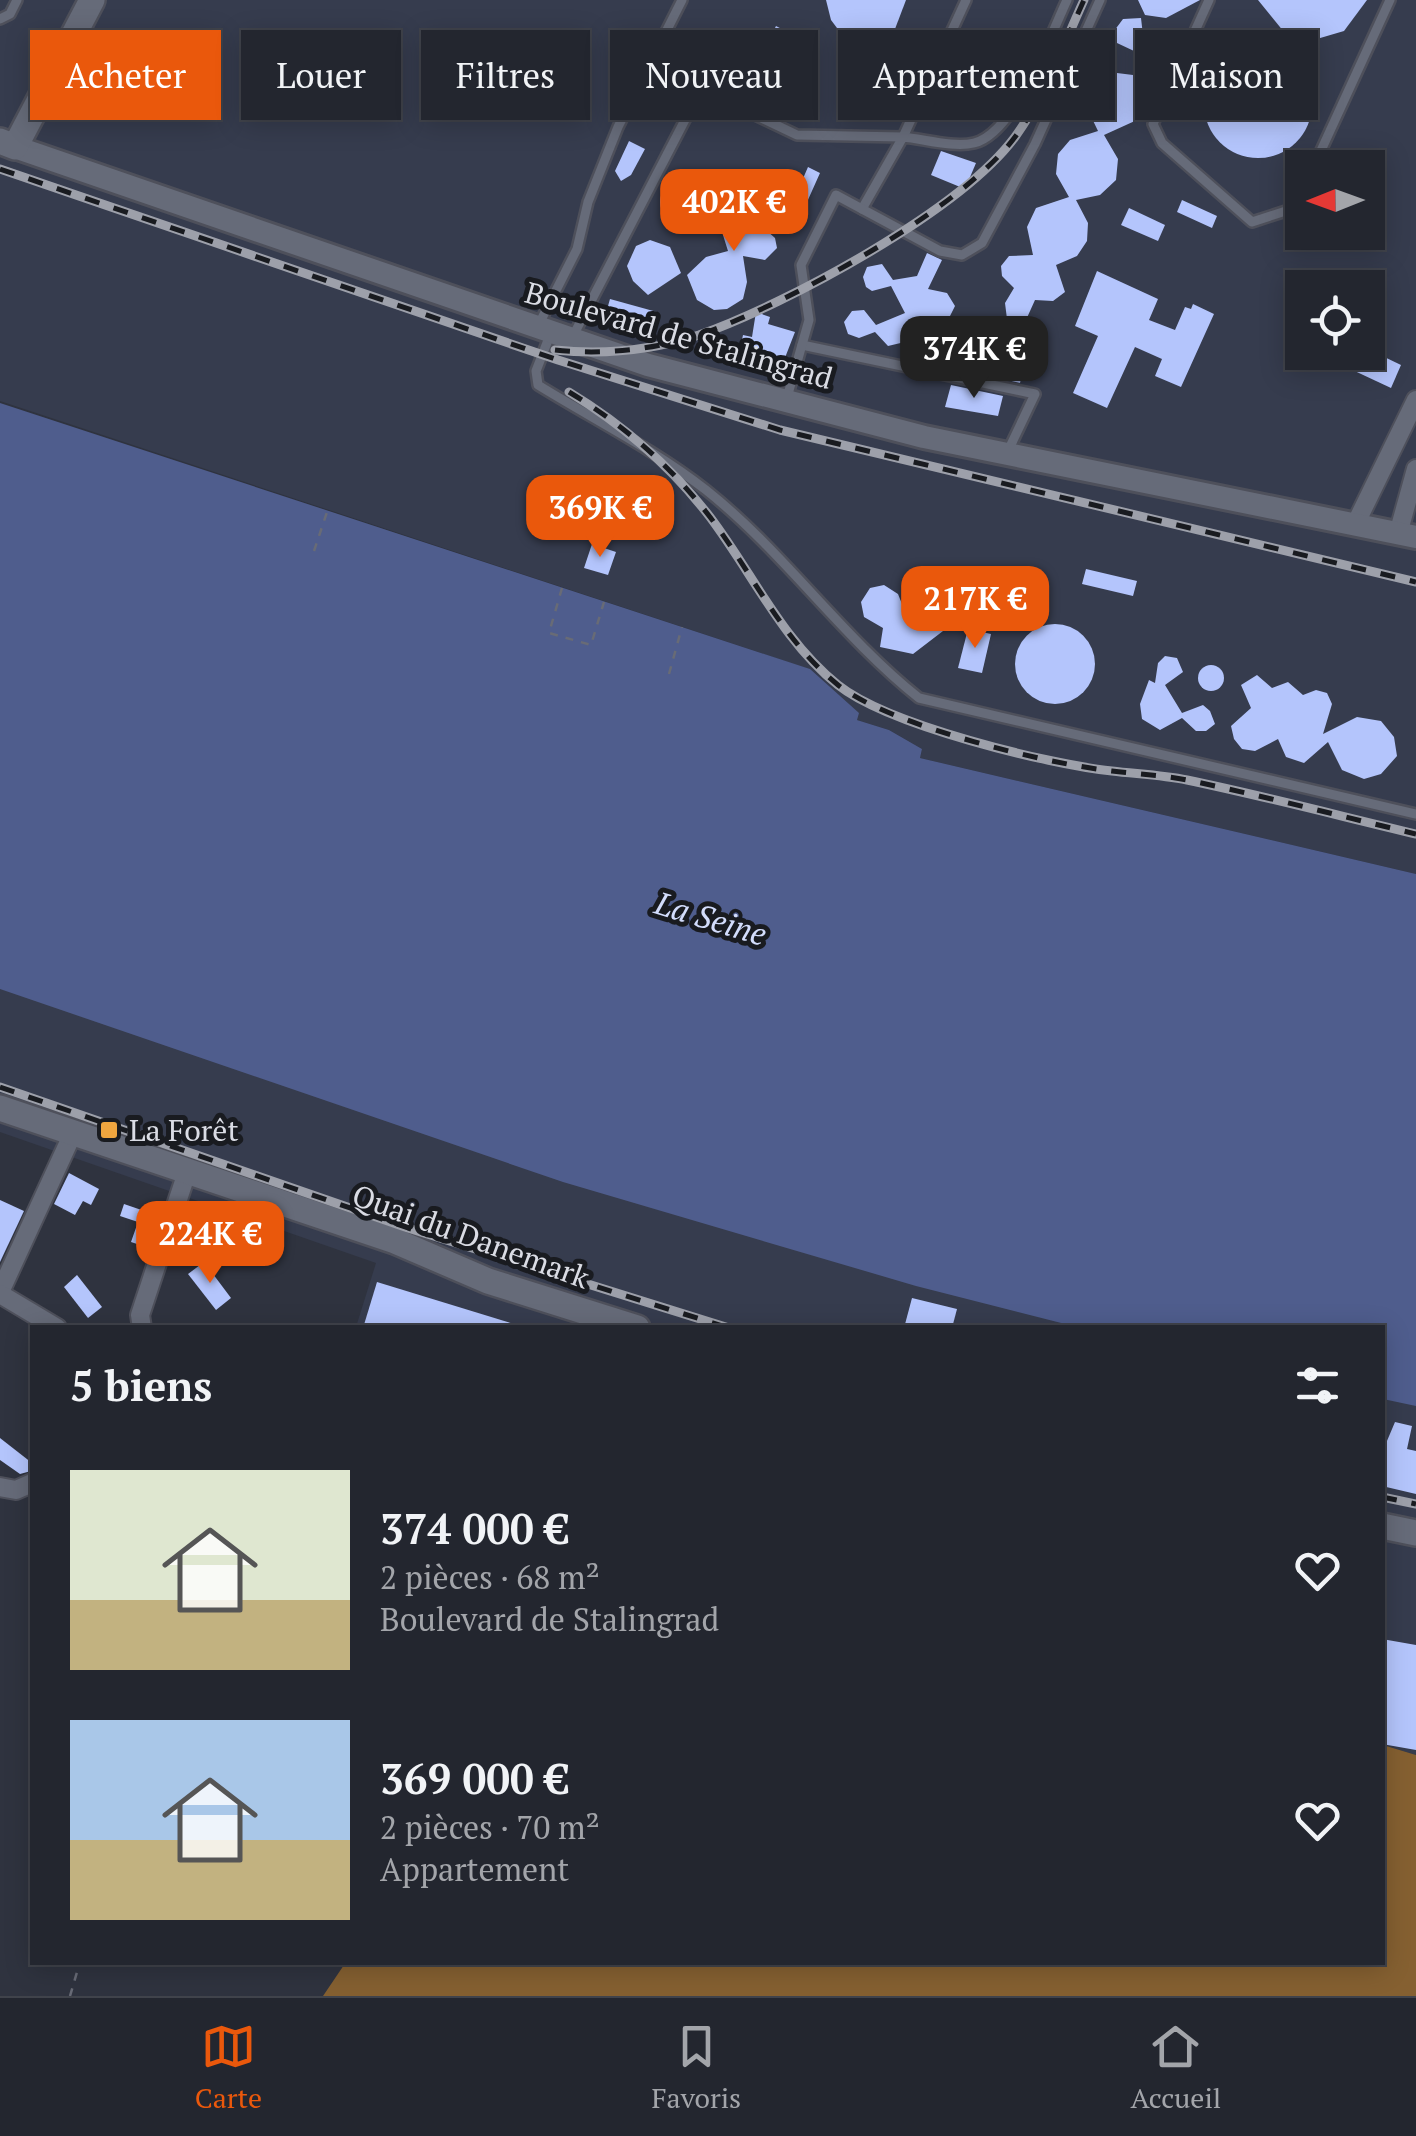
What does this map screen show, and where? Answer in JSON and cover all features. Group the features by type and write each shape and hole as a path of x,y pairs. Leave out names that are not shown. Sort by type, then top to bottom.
{"main road":[{"path":"8,144 92,0"},
{"name":"Quai du Danemark","path":"1,1112 395,1241 488,1281 627,1325"},
{"path":"1385,1527 1416,1533"}],"street":[{"name":"Boulevard de Stalingrad","path":"8,144 553,334 786,403 1007,454 1407,536"},
{"path":"1355,525 1416,400"},
{"path":"1407,536 1416,469"},
{"path":"52,1325 0,1293 5,1271 73,1133"},
{"path":"142,1325 140,1315 187,1172"},
{"path":"0,1487 16,1490 30,1485"}],"lane":[{"path":"0,18 10,14 18,0"},
{"path":"553,334 588,202 618,127 682,0"},
{"path":"862,209 903,137 966,0"},
{"path":"1067,0 1024,91 992,135 972,144 903,137 798,135 701,89 553,334 536,371 538,384 705,490 797,576 890,675 919,698 1416,814"},
{"path":"786,403 809,320 801,264 836,195 940,252 962,255 982,243 1034,144 1100,0"},
{"path":"1209,0 1153,124 1162,143 1252,222 1285,211"},
{"path":"1321,150 1390,0"},
{"path":"802,345 1035,394 1007,454"}],"path":[{"path":"314,551 327,512"},
{"path":"562,588 549,633 590,646 604,602"},
{"path":"668,674 682,628"},
{"path":"70,1996 79,1965"}],"shaded area":[{"path":"0,0 1416,0 1416,874 920,758 922,749 889,730 857,720 809,669 0,401"},
{"path":"0,972 1314,1325 357,1325 376,1263 0,1132"},
{"path":"1385,1341 1416,1349 1416,1755 1385,1746"},
{"path":"1385,1746 1416,1755 1416,1996 323,1996 344,1965 1385,1965"}],"water":[{"name":"La Seine","path":"0,403 810,669 859,713 857,720 889,730 922,749 920,758 1416,874 1416,1406 1385,1399 1385,1325 1069,1325 916,1286 563,1182 0,989"}],"building":[{"path":"826,0 906,0 893,30 838,30 831,20"},
{"path":"1138,0 1200,0 1166,18 1145,15"},
{"path":"1258,0 1367,0 1344,31 1318,39 1318,30 1282,30"},
{"path":"1141,18 1142,30 1135,30 1137,120 1104,135 1118,159 1116,180 1100,195 1076,200 1088,223 1087,241 1077,256 1056,265 1065,292 1053,301 1035,300 1021,331 1032,333 1020,383 981,374 994,324 1008,327 1005,303 1014,288 1002,276 1001,266 1009,256 1033,255 1027,227 1036,208 1069,197 1056,174 1058,154 1070,140 1098,131 1093,120 1115,120 1115,73 1133,75 1134,51 1117,43 1115,35 1123,19"},
{"path":"1207,120 1309,120 1303,134 1288,149 1258,158 1228,149"},
{"path":"629,141 645,149 631,175 621,181 615,171"},
{"path":"941,151 976,163 965,189 931,175"},
{"path":"808,167 820,173 803,211 769,201 778,181 798,190"},
{"path":"683,179 699,186 706,202 699,218 683,225 667,218 660,202 667,186"},
{"path":"732,193 749,205 775,204 766,230 775,238 777,248 765,260 743,256 747,282 743,299 727,309 714,310 697,300 687,275 706,257 728,251 723,235 728,220 717,207"},
{"path":"1182,200 1217,216 1212,228 1177,212"},
{"path":"1129,208 1165,225 1158,241 1121,225"},
{"path":"650,240 670,247 681,273 648,295 633,281 627,266 636,246"},
{"path":"927,253 942,260 928,289 947,293 955,306 950,316 933,325 940,335 936,350 921,354 909,341 888,346 875,332 859,338 848,334 844,322 852,311 864,310 876,325 905,313 891,286 872,291 866,287 863,277 867,267 882,264 893,280 917,276"},
{"path":"1097,271 1158,299 1149,320 1175,330 1185,307 1191,309 1193,304 1214,314 1181,387 1155,376 1162,359 1135,347 1107,408 1073,393 1098,336 1075,326"},
{"path":"610,299 657,312 651,334 604,320"},
{"path":"756,312 770,317 768,324 795,332 781,368 738,358 743,335 752,337"},
{"path":"1385,357 1401,365 1391,388 1352,370 1385,370"},
{"path":"951,385 1003,396 998,416 945,407"},
{"path":"592,544 616,552 608,575 584,568"},
{"path":"1086,569 1137,581 1133,596 1082,584"},
{"path":"884,585 898,594 904,609 924,596 940,600 949,620 943,631 913,654 880,647 883,628 864,617 861,602 870,588"},
{"path":"1055,624 1070,627 1083,636 1092,649 1092,679 1083,692 1070,701 1055,704 1040,701 1027,692 1018,679 1015,664 1018,649 1027,636 1040,627"},
{"path":"968,629 991,634 982,673 958,668"},
{"path":"1165,656 1177,658 1183,672 1165,685 1182,713 1203,705 1210,711 1215,724 1206,731 1196,731 1182,718 1160,730 1142,719 1140,704 1149,680 1155,683 1158,663"},
{"path":"1211,665 1220,669 1224,678 1220,687 1211,691 1202,687 1198,678 1202,669"},
{"path":"1257,675 1272,688 1288,682 1303,695 1316,690 1327,693 1332,704 1323,734 1357,717 1381,721 1394,737 1397,756 1381,774 1364,779 1342,770 1328,742 1304,763 1286,757 1278,739 1255,751 1242,749 1231,726 1251,708 1241,685"},
{"path":"69,1173 99,1189 91,1205 83,1201 75,1215 54,1204"},
{"path":"0,1200 24,1211 0,1262"},
{"path":"124,1204 159,1216 149,1248 131,1242 138,1222 120,1216"},
{"path":"204,1262 231,1298 216,1310 188,1274"},
{"path":"77,1275 102,1307 88,1318 64,1287"},
{"path":"377,1282 514,1324 514,1325 364,1325"},
{"path":"912,1298 957,1309 953,1325 905,1325"},
{"path":"1395,1422 1412,1426 1407,1449 1416,1451 1416,1494 1385,1487 1385,1446"},
{"path":"0,1438 30,1461 30,1471 20,1474 0,1460"},
{"path":"1385,1640 1416,1645 1416,1750 1385,1745"}],"railway":[{"path":"555,350 628,350 699,335 823,278 914,224 955,195 1015,137 1044,88 1084,0"},
{"path":"0,169 558,360 780,430 1416,582"},
{"path":"569,392 628,433 679,480 726,539 800,648 838,685 861,700 930,728 1010,751 1084,767 1187,780 1416,834"},
{"path":"0,1087 408,1228 719,1325"},
{"path":"1385,1498 1416,1504"}],"place":[{"name":"La Forêt","path":"109,1130"}]}
